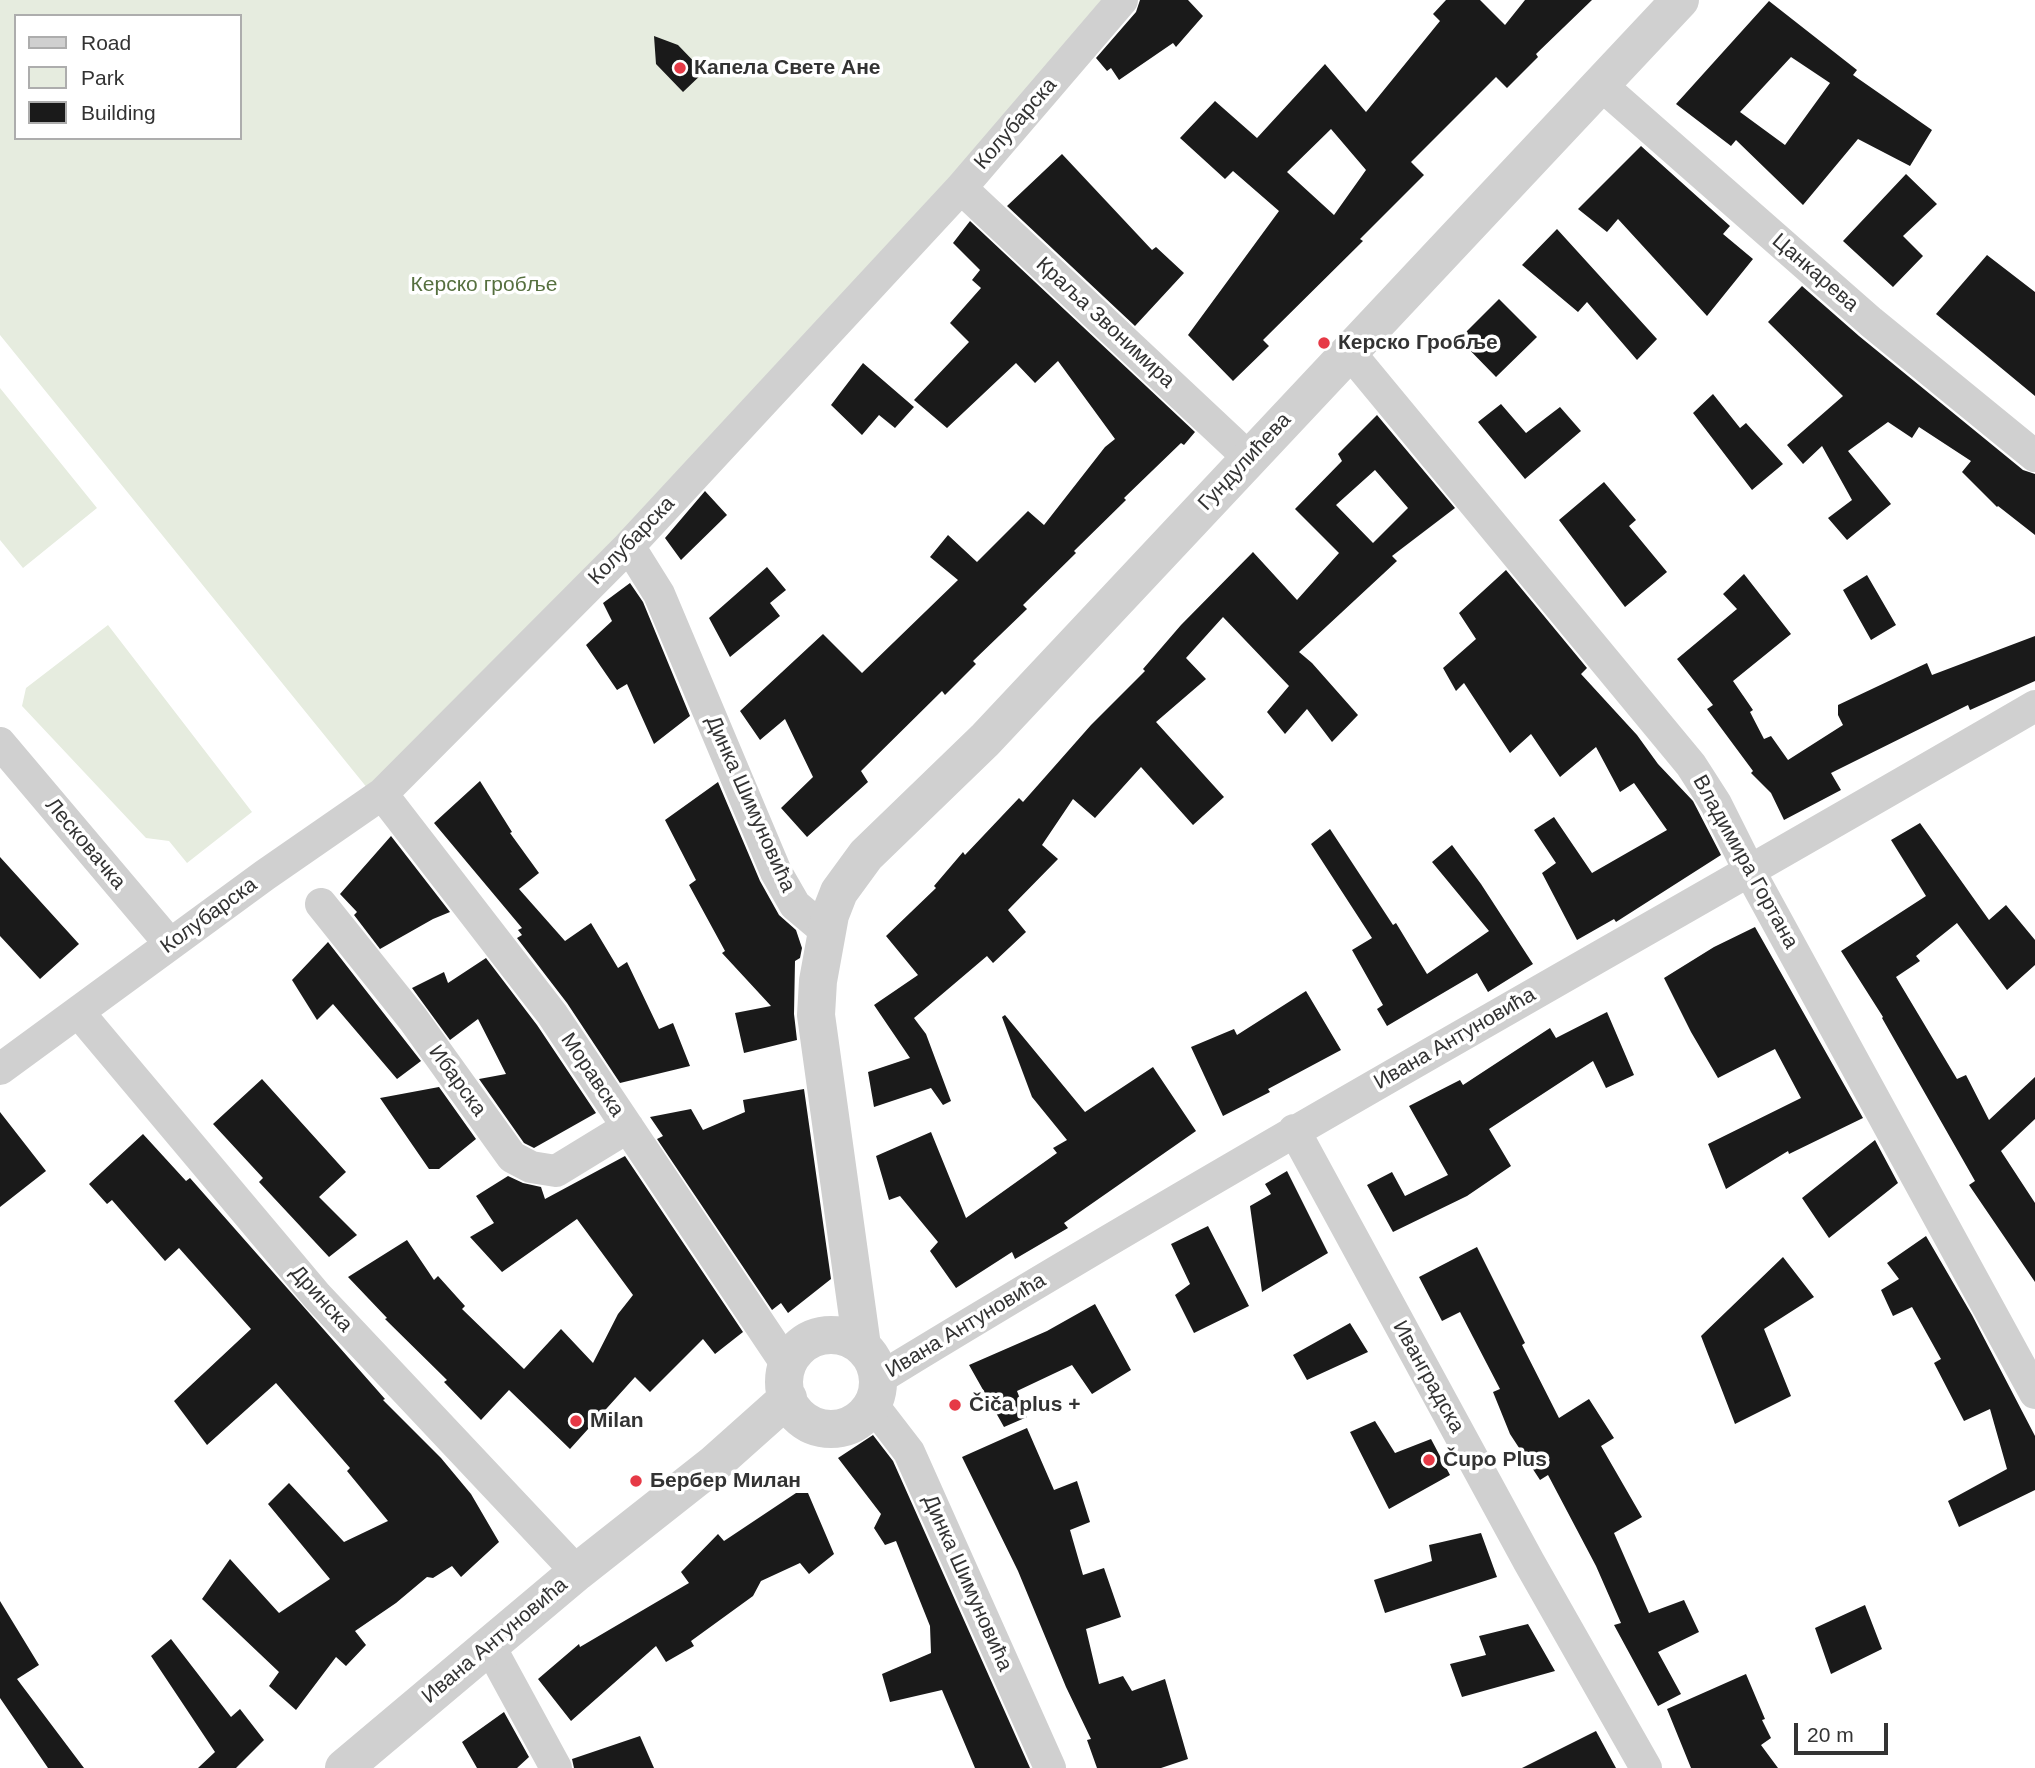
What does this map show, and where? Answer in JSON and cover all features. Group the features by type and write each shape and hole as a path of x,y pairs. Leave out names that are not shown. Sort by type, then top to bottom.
{"street":[{"name":"Колубарска","path":"0,1069 265,875 382,794 629,546 961,188 1122,0"},
{"name":"Гундулићева","path":"827,932 839,892 866,855 985,740 1680,0"},
{"name":"Цанкарева","path":"1600,84 1871,322 2035,456"},
{"name":"Краља Звонимира","path":"961,188 1248,458"},
{"name":"Владимира Гортана","path":"1350,353 1691,765 1716,804 1750,872 2035,1393"},
{"name":"Динка Шимуновића","path":"629,546 659,594 776,872 795,905 827,932"},
{"name":"Ивана Антуновића","path":"861,1366 1294,1130 1750,872 2035,706"},
{"name":"Лесковачка","path":"0,743 170,944"},
{"name":"Моравска","path":"382,794 552,1014 628,1127 795,1395"},
{"name":"Ибарска","path":"321,904 413,1019 512,1157 531,1167 556,1171 628,1127"},
{"path":"827,932 818,981 816,1015 852,1272 861,1366 861,1418 845,1427 827,1429 795,1395 796,1351 808,1341 861,1366"},
{"name":"Дринска","path":"79,1013 317,1296 577,1572"},
{"name":"Иванградска","path":"1294,1130 1529,1562 1646,1768"},
{"name":"Динка Шимуновића","path":"861,1366 909,1452 1050,1768"},
{"name":"Ивана Антуновића","path":"344,1768 577,1572 714,1464 795,1395"},
{"path":"489,1645 556,1768"}],"green space":[{"name":"Керско гробље","path":"0,0 1123,0 381,805 0,335"},
{"path":"0,388 97,508 23,568 0,540"},
{"path":"108,625 252,812 187,863 169,841 146,838 22,706 26,688"}],"building":[{"path":"1140,0 1188,0 1203,16 1176,47 1173,43 1119,80 1111,68 1107,71 1096,58 1136,12"},
{"path":"1446,0 1480,0 1505,25 1525,0 1592,0 1536,54 1538,57 1507,88 1496,77 1411,162 1424,175 1360,239 1363,241 1263,340 1269,346 1233,381 1188,335 1279,211 1233,171 1225,179 1180,138 1215,101 1257,138 1325,64 1366,112 1440,21 1433,14","holes":["1331,129 1366,170 1334,215 1287,172"]},
{"path":"1769,1 1857,70 1853,75 1932,130 1910,166 1858,139 1803,205 1736,140 1731,146 1676,104","holes":["1791,57 1830,83 1785,145 1740,112"]},
{"name":"Капела Свете Ане","path":"654,36 678,45 704,72 683,92 656,64"},
{"path":"1641,146 1730,226 1723,234 1753,259 1707,316 1618,219 1607,232 1578,209"},
{"path":"1062,154 1152,250 1156,247 1184,273 1135,326 1007,206"},
{"path":"1906,174 1937,204 1903,236 1923,256 1893,287 1843,241"},
{"path":"970,221 1195,432 1124,498 1126,500 1074,551 1076,553 1023,605 1027,609 973,661 976,664 945,695 942,691 861,771 868,782 807,837 781,808 813,777 785,719 760,740 740,711 823,634 862,673 958,580 930,557 948,535 977,562 1028,511 1044,525 1105,447 1115,439 1058,361 1035,383 1016,363 947,428 914,400 969,342 950,323 981,288 972,280 980,270 953,243"},
{"path":"1557,229 1657,339 1637,360 1587,302 1578,312 1522,265"},
{"path":"1987,255 2035,292 2035,396 1936,314"},
{"path":"1802,286 2023,470 2035,474 2035,535 1997,507 1962,472 1971,461 1919,427 1912,438 1888,422 1848,451 1891,504 1847,540 1828,518 1852,500 1822,446 1803,464 1787,445 1843,396 1768,322"},
{"path":"1499,299 1537,337 1496,377 1459,339"},
{"path":"863,363 914,407 895,428 879,415 862,435 831,405"},
{"path":"1713,394 1740,428 1746,423 1783,464 1752,490 1693,413"},
{"path":"1501,404 1526,433 1560,407 1581,431 1525,479 1478,422"},
{"path":"1377,415 1455,508 1392,556 1397,561 1299,652 1358,715 1332,742 1307,709 1285,734 1267,712 1289,686 1223,617 1186,658 1206,679 1156,722 1224,797 1193,825 1141,767 1095,818 1073,799 1042,845 1058,859 1008,910 1026,932 993,963 987,956 914,1018 926,1034 951,1101 943,1105 931,1088 874,1107 868,1072 910,1058 874,1005 918,975 886,936 936,888 934,886 963,852 965,855 1019,798 1023,802 1091,725 1145,671 1143,669 1181,625 1253,552 1297,600 1339,553 1295,509 1342,461 1338,454","holes":["1375,470 1408,508 1373,543 1336,505"]},
{"path":"1604,482 1636,520 1629,526 1667,572 1625,607 1559,520"},
{"path":"705,491 727,515 681,560 665,538"},
{"path":"767,567 786,590 770,603 780,616 730,657 709,618"},
{"path":"1506,570 1587,668 1581,674 1693,801 1721,855 1616,922 1614,919 1577,940 1542,873 1556,863 1534,830 1554,817 1592,873 1667,830 1634,783 1620,792 1596,747 1560,777 1531,734 1510,753 1464,683 1456,691 1443,668 1476,639 1459,613"},
{"path":"1744,574 1791,634 1733,681 1753,710 1750,712 1764,739 1771,736 1788,760 1843,725 1838,715 1838,705 1927,663 1932,675 2035,636 2035,681 1970,710 1968,705 1831,773 1841,790 1784,820 1771,793 1751,773 1753,771 1707,709 1713,705 1677,659 1737,609 1723,594"},
{"path":"1867,575 1896,625 1871,640 1843,590"},
{"path":"630,583 643,602 690,716 654,744 627,684 617,690 586,645 612,621 603,603"},
{"path":"480,781 512,832 510,833 539,873 519,889 565,941 591,923 618,968 627,962 659,1029 673,1023 690,1066 620,1083 567,1003 517,938 522,935 518,930 522,928 434,823"},
{"path":"718,782 760,881 779,915 796,930 802,948 800,958 795,961 794,1014 797,1040 744,1053 735,1013 771,1006 722,953 725,951 689,885 696,880 665,820"},
{"path":"1920,823 1989,920 2006,905 2035,940 2035,965 2007,990 1957,923 1916,956 1920,961 1896,977 1957,1079 1966,1075 1989,1120 2035,1077 2035,1119 2001,1151 2035,1203 2035,1282 1969,1185 1975,1181 1883,1017 1841,951 1926,896 1891,840"},
{"path":"1330,829 1393,925 1396,923 1427,974 1489,931 1432,862 1452,845 1533,964 1488,992 1477,973 1387,1026 1377,1009 1383,1005 1352,950 1372,938 1311,844"},
{"path":"391,836 450,912 380,949 354,915 357,912 340,894"},
{"path":"0,857 79,944 40,979 0,936"},
{"path":"1755,927 1863,1118 1789,1154 1788,1151 1726,1189 1708,1144 1801,1098 1775,1049 1718,1078 1664,978 1714,947"},
{"path":"328,942 421,1061 397,1079 333,1004 317,1020 292,980"},
{"path":"486,958 537,1025 596,1113 534,1148 524,1143 479,1079 506,1074 478,1019 450,1040 412,988 444,972 448,983"},
{"path":"1306,991 1341,1050 1223,1116 1191,1047 1234,1029 1237,1035"},
{"path":"1607,1012 1634,1075 1606,1088 1593,1061 1489,1129 1511,1166 1467,1196 1393,1232 1367,1185 1392,1172 1405,1196 1448,1175 1409,1106 1460,1080 1463,1085 1550,1028 1556,1038"},
{"path":"1005,1015 1085,1112 1153,1067 1196,1131 1064,1223 1068,1228 1015,1259 1012,1252 956,1288 930,1251 938,1242 900,1196 889,1200 876,1156 931,1132 966,1218 1057,1153 1053,1148 1067,1140 1032,1097 1002,1017"},
{"path":"262,1079 346,1172 319,1197 357,1235 329,1257 259,1182 263,1178 213,1124"},
{"path":"439,1087 476,1139 439,1169 429,1169 380,1098"},
{"path":"804,1089 831,1279 788,1313 781,1303 772,1310 657,1139 663,1136 650,1117 691,1109 703,1130 745,1112 743,1100"},
{"path":"0,1112 46,1171 0,1207"},
{"path":"143,1134 186,1181 190,1178 385,1399 383,1400 441,1458 471,1494 499,1542 461,1577 452,1566 433,1578 427,1577 396,1603 355,1631 366,1645 346,1666 336,1657 296,1710 269,1686 279,1672 202,1599 230,1559 279,1613 330,1579 268,1504 289,1483 344,1542 388,1521 347,1471 350,1468 276,1383 207,1445 174,1401 251,1329 179,1248 165,1261 112,1200 107,1204 89,1184"},
{"path":"1875,1140 1898,1183 1829,1238 1802,1198"},
{"path":"625,1156 743,1332 715,1354 703,1339 650,1392 635,1377 570,1449 509,1390 481,1420 444,1382 447,1380 385,1319 387,1318 348,1277 407,1240 434,1280 438,1276 465,1306 462,1309 524,1369 561,1329 593,1363 618,1314 633,1295 577,1219 502,1272 470,1237 494,1223 476,1196 508,1176 541,1187 545,1199"},
{"path":"1287,1171 1328,1253 1262,1292 1250,1206 1271,1194 1265,1184"},
{"path":"1208,1226 1249,1306 1194,1333 1175,1295 1190,1284 1171,1244"},
{"path":"1926,1236 1972,1315 2035,1436 2035,1490 1959,1527 1948,1501 2007,1469 1990,1409 1964,1421 1934,1363 1941,1359 1912,1307 1893,1316 1881,1290 1899,1279 1887,1263"},
{"path":"1477,1247 1559,1418 1589,1399 1614,1438 1601,1446 1642,1517 1614,1533 1649,1613 1684,1600 1699,1632 1658,1652 1681,1694 1658,1706 1614,1625 1621,1623 1596,1566 1548,1475 1540,1480 1510,1434 1493,1392 1500,1389 1460,1312 1442,1321 1419,1277"},
{"path":"1783,1257 1814,1297 1764,1329 1791,1396 1735,1424 1701,1336"},
{"path":"1095,1304 1131,1370 1092,1394 1072,1365 1017,1391 1027,1417 1004,1427 969,1365 1047,1331"},
{"path":"1350,1323 1368,1352 1307,1380 1293,1355"},
{"path":"1375,1421 1395,1453 1431,1439 1450,1475 1389,1509 1350,1432"},
{"path":"1027,1428 1054,1490 1077,1481 1090,1522 1070,1530 1083,1575 1104,1568 1121,1617 1086,1629 1099,1684 1123,1676 1132,1691 1165,1679 1188,1759 1161,1768 1097,1768 1087,1740 1091,1739 1066,1687 1018,1571 962,1457"},
{"path":"873,1435 893,1461 1030,1768 975,1768 942,1690 890,1702 882,1674 931,1653 930,1626 896,1541 885,1545 874,1528 881,1514 838,1458"},
{"path":"796,1493 808,1493 834,1554 809,1574 800,1563 761,1581 753,1596 691,1641 694,1646 666,1662 656,1646 571,1721 538,1679 579,1644 580,1647 689,1583 681,1572 718,1534 724,1541"},
{"path":"1481,1533 1497,1577 1385,1613 1374,1580 1432,1561 1429,1545"},
{"path":"0,1601 39,1665 17,1679 84,1768 48,1768 0,1698"},
{"path":"1865,1605 1882,1649 1831,1674 1815,1628"},
{"path":"1528,1624 1555,1671 1462,1697 1450,1664 1486,1655 1479,1636"},
{"path":"171,1639 231,1717 240,1709 264,1740 236,1768 198,1768 215,1752 151,1656"},
{"path":"1746,1674 1771,1738 1761,1745 1778,1768 1691,1768 1667,1709"},
{"path":"504,1712 529,1757 517,1768 477,1768 462,1742"},
{"path":"1596,1731 1616,1768 1522,1768"},
{"path":"640,1736 654,1768 574,1768 572,1759"}],"place":[{"name":"Капела Свете Ане","path":"680,68"},
{"name":"Керско Гробље","path":"1324,343"},
{"name":"Čiča plus +","path":"955,1405"},
{"name":"Milan","path":"576,1421"},
{"name":"Čupo Plus","path":"1429,1460"},
{"name":"Бербер Милан","path":"636,1481"}]}
